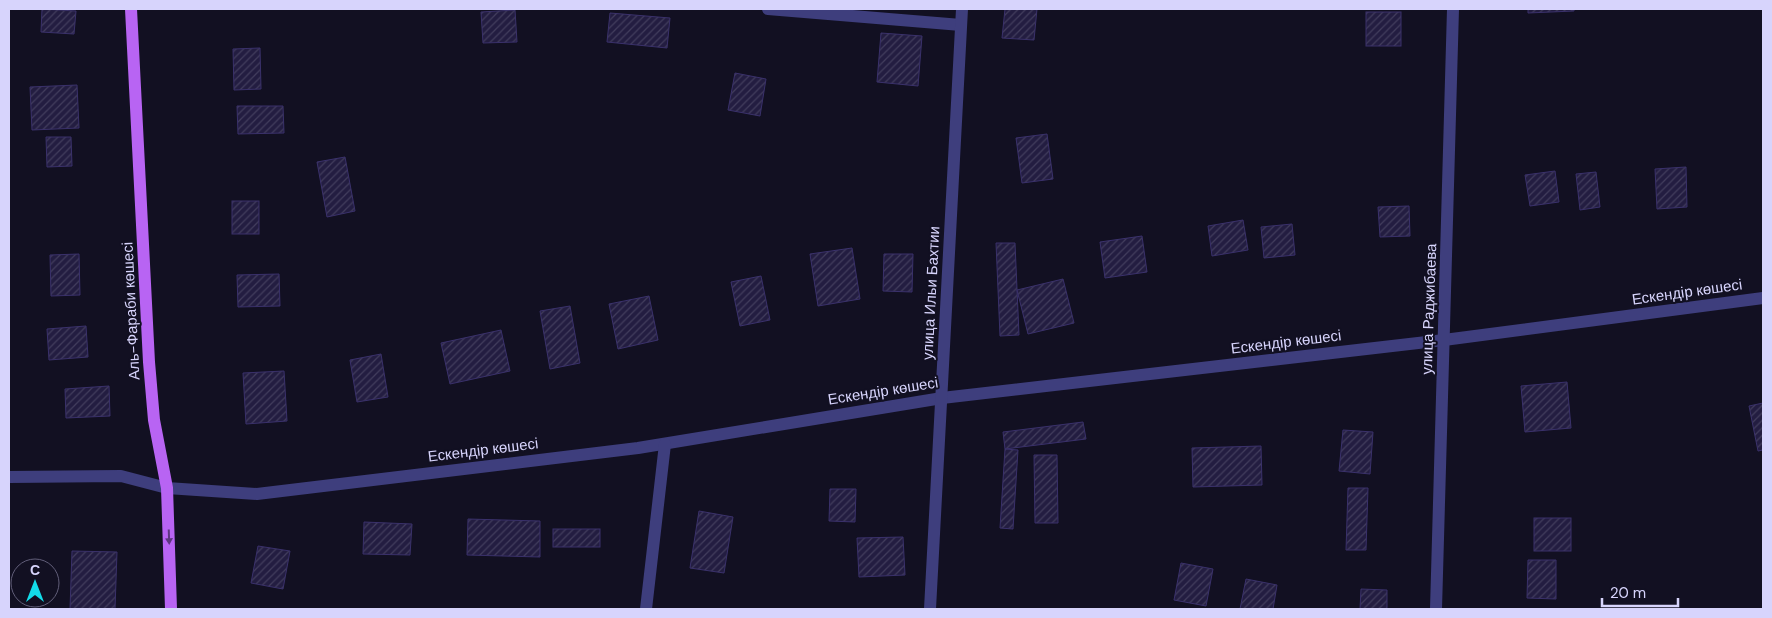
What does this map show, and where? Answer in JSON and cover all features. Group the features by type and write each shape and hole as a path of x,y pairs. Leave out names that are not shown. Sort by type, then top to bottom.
{"main road":[{"name":"Аль-Фараби көшесі","path":"131,9 149,362 154,420 168,488 171,609"}],"street":[{"path":"768,9 961,25"},
{"name":"улица Ильи Бахтии","path":"930,609 962,9"},
{"name":"улица Раджибаева","path":"1436,609 1453,9"},
{"name":"Ескендір көшесі","path":"9,477 121,476 168,488 257,494 665,444 942,398 1444,340 1763,298"},
{"path":"646,609 665,444"}],"building":[{"path":"42,9 76,11 74,34 41,32"},
{"path":"1005,9 1037,9 1034,40 1002,38"},
{"path":"1528,9 1574,9 1574,11 1528,13"},
{"path":"515,10 517,42 483,43 481,12"},
{"path":"1366,12 1401,12 1401,46 1366,46"},
{"path":"610,13 670,18 667,48 607,42"},
{"path":"881,33 922,36 918,86 877,82"},
{"path":"260,48 261,89 234,90 233,49"},
{"path":"735,73 766,79 760,116 728,110"},
{"path":"77,85 79,128 32,130 30,87"},
{"path":"237,106 283,106 284,133 238,134"},
{"path":"1047,134 1053,179 1022,183 1016,138"},
{"path":"46,137 71,137 72,166 47,167"},
{"path":"345,157 355,211 327,217 317,162"},
{"path":"1686,167 1687,207 1657,209 1655,169"},
{"path":"1555,171 1559,202 1530,206 1525,175"},
{"path":"1596,172 1600,207 1580,210 1576,174"},
{"path":"232,201 259,201 259,234 232,234"},
{"path":"1409,206 1410,236 1380,237 1378,207"},
{"path":"1243,220 1248,250 1212,256 1208,226"},
{"path":"1292,224 1295,255 1264,258 1261,227"},
{"path":"1142,236 1147,272 1105,278 1100,242"},
{"path":"996,243 1015,243 1019,335 1000,336"},
{"path":"852,248 860,299 818,306 810,254"},
{"path":"79,254 80,295 51,296 50,255"},
{"path":"884,254 913,254 912,292 883,291"},
{"path":"279,274 280,306 238,307 237,275"},
{"path":"761,276 770,320 740,326 731,282"},
{"path":"1063,279 1074,323 1028,334 1017,290"},
{"path":"649,296 658,340 618,349 609,304"},
{"path":"570,306 580,363 550,369 540,311"},
{"path":"86,326 88,357 49,360 47,329"},
{"path":"501,330 510,371 450,384 441,343"},
{"path":"381,354 388,397 357,402 350,360"},
{"path":"284,371 287,421 246,424 243,373"},
{"path":"1567,382 1571,428 1525,432 1521,386"},
{"path":"109,386 110,416 66,418 65,389"},
{"path":"1763,403 1763,450 1758,451 1749,406"},
{"path":"1083,422 1086,439 1005,449 1003,432"},
{"path":"1343,430 1373,432 1370,474 1339,471"},
{"path":"1261,446 1262,485 1193,487 1192,448"},
{"path":"1005,449 1018,450 1013,529 1000,528"},
{"path":"1034,455 1057,455 1058,523 1035,523"},
{"path":"1348,488 1368,488 1366,550 1346,550"},
{"path":"830,489 856,489 855,522 829,521"},
{"path":"699,511 733,517 724,573 690,568"},
{"path":"1534,518 1571,518 1571,551 1534,551"},
{"path":"468,519 540,521 540,557 467,555"},
{"path":"364,522 412,524 410,555 363,554"},
{"path":"553,529 600,529 600,547 553,547"},
{"path":"903,537 905,575 859,577 857,538"},
{"path":"258,546 290,551 283,589 251,583"},
{"path":"72,551 117,552 115,609 70,609"},
{"path":"1528,560 1556,560 1556,599 1527,598"},
{"path":"1181,563 1213,569 1206,606 1174,600"},
{"path":"1246,579 1277,585 1273,609 1240,609"},
{"path":"1361,589 1387,590 1387,609 1360,609"}]}
